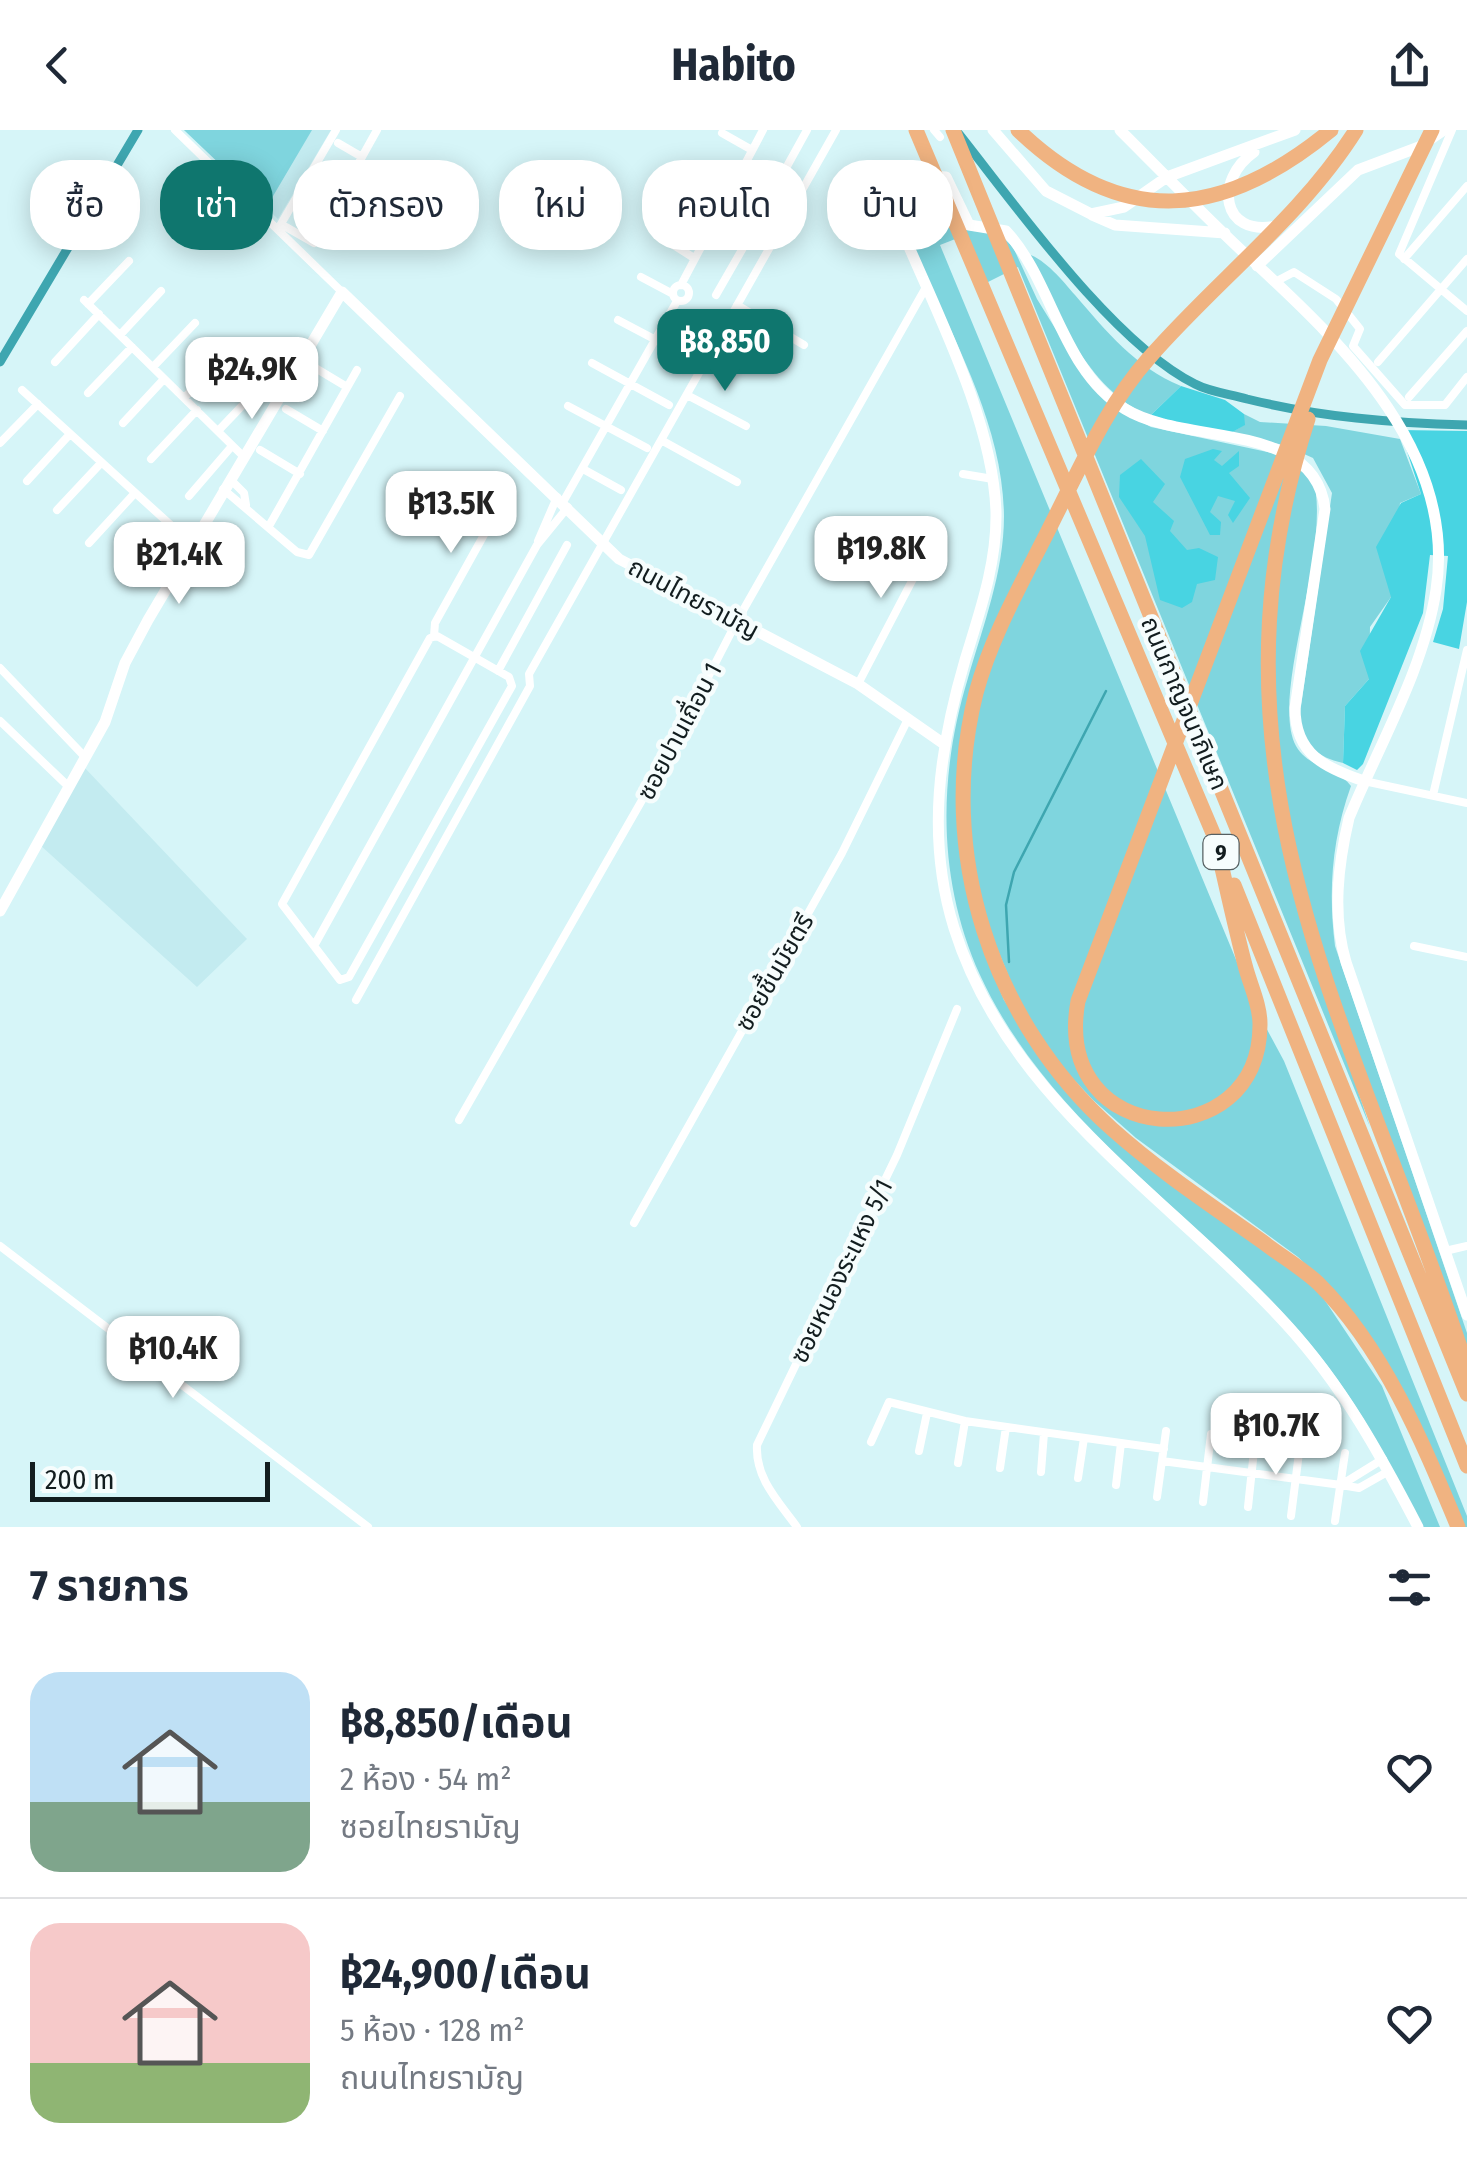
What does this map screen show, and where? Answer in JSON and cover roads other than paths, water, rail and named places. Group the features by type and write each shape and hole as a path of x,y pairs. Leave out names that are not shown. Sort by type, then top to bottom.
{"highway":[{"name":"ถนนกาญจนาภิเษก","path":"916,130 1215,838 1467,1466"},
{"path":"1018,130 1076,178 1110,194 1167,202 1208,197 1244,184 1279,167 1331,130"},
{"path":"1356,130 1342,153 1147,360 1120,396 1000,630 973,707 963,807 968,862 989,950 998,976 1041,1052 1084,1104 1136,1151 1315,1280 1357,1326 1431,1461 1458,1527"},
{"path":"1215,838 1260,1026 1255,1056 1227,1099 1200,1115 1172,1121 1153,1120 1120,1109 1098,1092 1080,1063 1074,1019 1086,976 1295,426 1354,290 1432,130"},
{"name":"ถนนกาญจนาภิเษก","path":"942,132 1011,272 1467,1394"},
{"path":"1354,290 1292,469 1268,594 1267,671 1273,774 1301,903 1351,1053 1467,1368"}],"main road":[{"path":"993,130 1046,190 1115,226 1224,234"},
{"path":"1120,130 1362,373 1418,461 1436,528 1438,572 1431,620 1364,781 1342,846 1341,946 1467,1315"},
{"path":"1092,214 1124,206 1167,177 1263,145 1295,130"},
{"path":"1257,266 1358,170 1419,147 1444,130"},
{"path":"1263,145 1238,163 1230,176 1227,196 1234,212 1262,229 1300,222"},
{"path":"1364,781 1313,758 1297,735 1296,708 1325,509 1323,494 1311,471 1290,453 1159,424 1112,400 1065,337 1013,238 998,228 969,224 951,182 941,176 918,180 895,202 894,212 982,426 996,514 989,577 944,744 937,818 940,866 954,928 982,995 1036,1082 1294,1333 1326,1369 1386,1465 1418,1527"},
{"path":"0,911 110,713 125,663 227,483 237,450 342,292"},
{"name":"ถนนไทยรามัญ","path":"342,292 619,559 858,684 944,744"}],"street":[{"name":"ถนนไทยรามัญ","path":"175,130 282,228 342,292"},
{"path":"293,233 282,228 336,130"},
{"path":"360,160 377,130"},
{"path":"747,160 763,130"},
{"path":"790,160 807,130"},
{"path":"356,1000 530,686 529,674 836,130"},
{"path":"1452,130 1399,254 1467,311"},
{"path":"722,133 752,150"},
{"path":"338,143 362,157"},
{"path":"1404,259 1467,186"},
{"path":"681,250 694,258"},
{"path":"314,946 560,500 583,469 632,384 698,250"},
{"path":"716,294 741,250"},
{"path":"128,260 86,302 237,450 189,496"},
{"path":"1378,362 1467,260"},
{"path":"1277,284 1294,272 1336,299 1360,329 1353,346 1406,404 1444,405 1467,377"},
{"path":"641,277 685,300 689,294 681,285"},
{"name":"ซอยปานเถื่อน 1","path":"459,1120 670,753 737,620 925,289"},
{"path":"120,335 161,291"},
{"path":"737,305 804,345"},
{"path":"55,362 98,314"},
{"path":"618,320 692,359"},
{"path":"153,367 196,323"},
{"path":"1409,397 1467,331"},
{"path":"88,393 132,347"},
{"path":"184,398 226,355"},
{"path":"592,363 669,405"},
{"path":"312,366 347,387"},
{"path":"269,526 357,370"},
{"path":"122,423 164,379"},
{"path":"218,431 258,388"},
{"path":"22,390 189,547"},
{"path":"686,395 746,426"},
{"path":"227,483 297,552 309,555 400,396"},
{"path":"0,443 38,404"},
{"path":"568,406 647,448"},
{"path":"151,459 197,410"},
{"path":"286,410 324,432"},
{"path":"26,481 70,434"},
{"path":"661,440 736,482"},
{"path":"260,450 300,474"},
{"path":"57,510 101,464"},
{"path":"583,469 621,490"},
{"path":"964,474 993,479"},
{"path":"434,636 509,677 512,686 349,977 336,976 282,904 434,636 435,622 510,488"},
{"path":"89,542 134,494"},
{"path":"536,545 560,500"},
{"path":"124,572 171,530"},
{"path":"858,684 936,535"},
{"path":"498,671 567,544"},
{"path":"1435,795 1467,650"},
{"path":"0,668 86,758"},
{"path":"1435,795 1467,671"},
{"name":"ซอยชื้นมัยตรี","path":"634,1222 842,853 908,719"},
{"path":"0,722 69,787"},
{"path":"1364,781 1467,803"},
{"path":"1414,946 1467,957"},
{"name":"ซอยหนองระแหง 5/1","path":"797,1527 766,1485 756,1460 757,1444 896,1155 958,1009"},
{"path":"0,1246 368,1527"},
{"path":"1445,1251 1467,1246"},
{"path":"872,1442 889,1402 966,1421 1164,1449"},
{"path":"919,1451 926,1413"},
{"path":"958,1464 966,1421"},
{"path":"1000,1468 1006,1427"},
{"path":"1157,1497 1166,1431"},
{"path":"1041,1472 1044,1433"},
{"path":"1203,1502 1211,1434"},
{"path":"1078,1478 1084,1438"},
{"path":"1248,1506 1255,1441"},
{"path":"1116,1486 1121,1443"},
{"path":"1291,1516 1300,1445"},
{"path":"1335,1521 1345,1453"},
{"path":"1162,1461 1359,1488 1386,1465"}],"waterway":[{"path":"0,362 138,130"},
{"path":"959,134 1037,234 1100,306 1164,365 1195,384 1329,415 1467,425"},
{"path":"1009,962 1006,905 1014,872 1106,691"}]}
